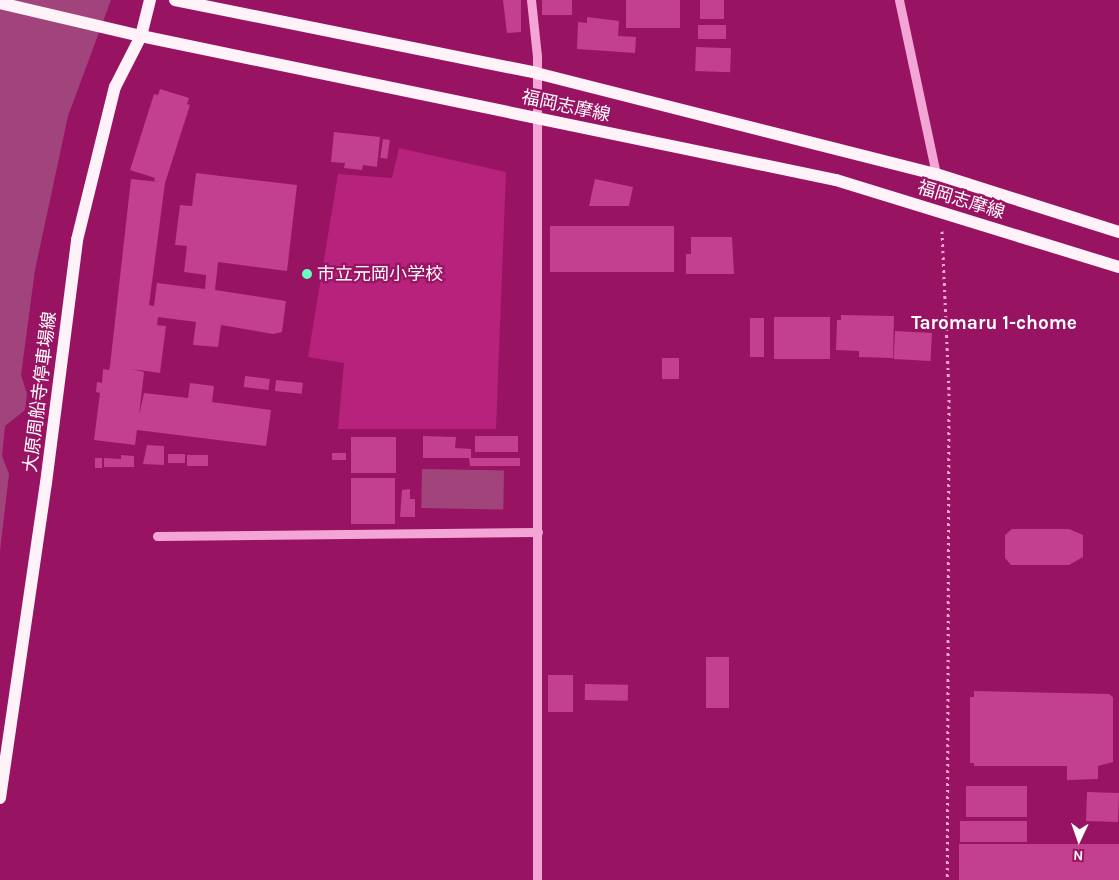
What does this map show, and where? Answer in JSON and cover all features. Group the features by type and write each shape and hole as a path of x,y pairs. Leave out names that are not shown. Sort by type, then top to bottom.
{"main road":[{"name":"大原周船寺停車場線","path":"0,798 46,483 76,240 115,87 141,36 150,0"},
{"name":"福岡志摩線","path":"175,0 536,73 936,174 1119,232"},
{"name":"福岡志摩線","path":"0,3 141,36 836,180 1119,267"}],"street":[{"path":"531,0 537,118 537,880"},
{"path":"899,0 936,174"},
{"path":"157,536 538,532"}],"path":[{"path":"941,212 949,393 947,880"}],"shaded area":[{"path":"0,0 111,0 68,116 35,270 21,375 27,394 25,410 5,426 2,456 9,474 0,551"},
{"path":"399,148 506,172 496,429 338,429 344,363 308,357 338,174 392,178"},
{"path":"422,469 504,470 503,509 421,508"}],"building":[{"path":"503,0 521,0 521,32 507,33"},
{"path":"542,0 572,0 572,15 542,15"},
{"path":"626,0 680,0 680,28 626,28"},
{"path":"700,0 724,0 724,19 700,19"},
{"path":"587,17 619,21 618,36 636,37 635,53 577,49 578,22 587,23"},
{"path":"698,25 726,25 726,39 698,39"},
{"path":"696,47 731,48 730,72 695,71"},
{"path":"160,89 189,98 187,104 190,105 165,183 149,305 154,306 157,283 205,289 206,275 184,272 187,246 175,245 180,205 192,206 196,173 297,185 287,271 218,262 215,290 286,301 282,332 273,334 221,325 218,347 193,345 196,322 158,317 157,325 166,326 160,373 132,369 144,372 139,416 144,393 188,398 190,383 214,386 212,402 271,410 266,446 137,430 135,445 94,440 100,393 96,392 97,382 102,383 103,369 109,370 110,366 131,179 159,182 154,181 155,178 130,170 154,94 158,95"},
{"path":"334,132 380,137 377,167 363,165 362,170 344,168 345,163 331,162"},
{"path":"383,139 390,140 387,159 380,158"},
{"path":"595,179 633,187 629,206 589,206"},
{"path":"550,226 674,226 674,272 550,272"},
{"path":"691,237 732,237 734,274 686,274 686,254 691,254"},
{"path":"841,315 894,316 893,358 859,357 859,351 836,350 837,320 841,320"},
{"path":"774,317 830,317 830,359 774,359"},
{"path":"750,318 764,318 764,357 750,357"},
{"path":"895,331 932,333 930,361 894,359"},
{"path":"662,358 679,358 679,379 662,379"},
{"path":"245,376 270,379 268,390 244,387"},
{"path":"276,380 303,383 302,394 275,391"},
{"path":"423,436 456,437 455,448 471,449 471,458 520,458 520,466 470,466 469,458 423,458"},
{"path":"475,436 518,436 518,452 475,452"},
{"path":"351,437 396,437 396,473 351,473"},
{"path":"147,445 164,446 164,465 143,464"},
{"path":"332,453 346,453 346,460 332,460"},
{"path":"168,454 185,454 185,463 168,463"},
{"path":"121,455 134,456 134,467 104,467 104,458 121,459"},
{"path":"187,455 208,455 208,466 187,466"},
{"path":"95,458 102,458 102,468 95,468"},
{"path":"351,478 395,478 395,524 351,524"},
{"path":"410,489 410,499 415,499 415,517 400,517 402,490"},
{"path":"1012,529 1069,529 1083,535 1083,557 1069,565 1011,565 1005,558 1005,535"},
{"path":"706,657 729,657 729,708 706,708"},
{"path":"548,675 573,675 573,712 548,712"},
{"path":"585,684 628,685 628,701 585,700"},
{"path":"974,691 1109,694 1113,697 1113,762 1098,766 1098,779 1067,780 1067,766 974,766 974,763 970,763 970,697 974,697"},
{"path":"966,786 1027,786 1027,817 966,817"},
{"path":"1087,792 1119,793 1118,822 1086,821"},
{"path":"960,821 1027,821 1027,842 960,842"},
{"path":"959,844 1119,844 1119,880 959,880"}],"place":[{"name":"市立元岡小学校","path":"307,274"}],"district":[{"name":"Taromaru 1-chome","path":"994,324"}]}
